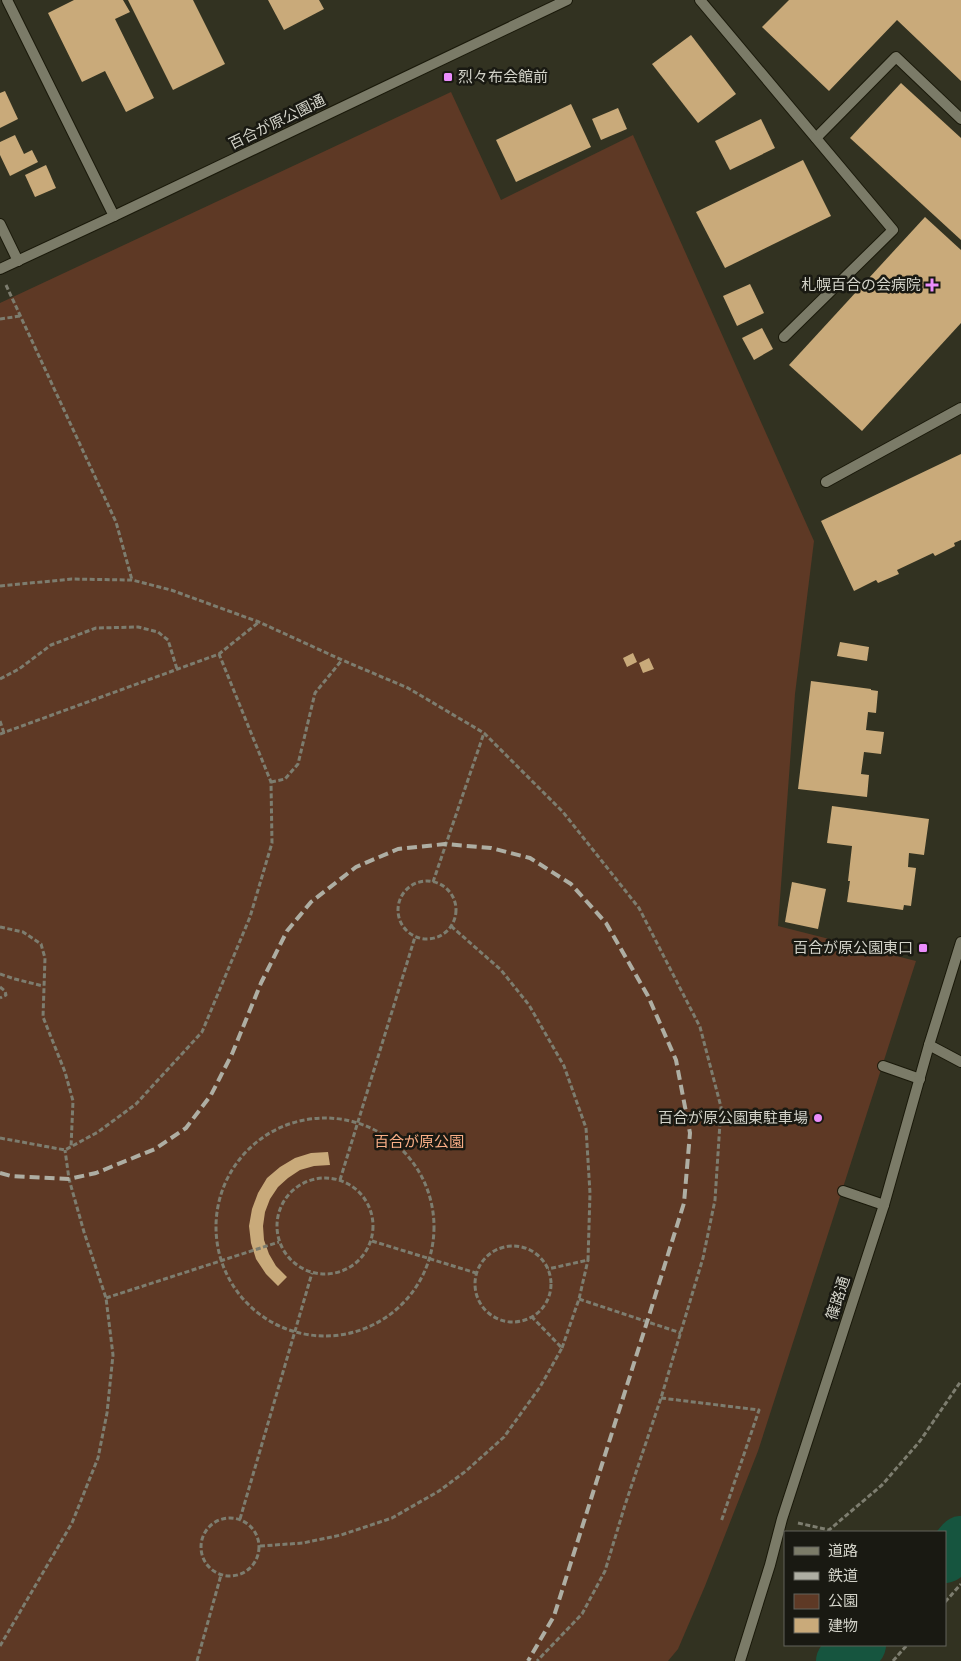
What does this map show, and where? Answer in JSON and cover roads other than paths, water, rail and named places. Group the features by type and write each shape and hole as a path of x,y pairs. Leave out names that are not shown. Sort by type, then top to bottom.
{"street":[{"path":"7,0 114,216"},
{"name":"百合が原公園通","path":"0,269 565,0"},
{"path":"700,0 893,230 784,337"},
{"path":"816,138 896,57 961,119"},
{"path":"0,224 18,260"},
{"path":"826,482 961,408"},
{"name":"篠路通","path":"740,1661 770,1565 782,1519 884,1205 929,1044 961,942"},
{"path":"929,1044 961,1062"},
{"path":"883,1066 920,1079"},
{"path":"843,1191 884,1205"}],"waterway":[{"path":"946,1558 961,1540"},
{"path":"840,1661 861,1646"}],"railway":[{"path":"0,1173 11,1176 69,1179 96,1173 155,1149 186,1128 211,1095 232,1054 261,983 287,931 311,902 356,867 398,849 445,844 491,848 530,858 571,884 606,923 648,996 676,1060 690,1133 684,1203 554,1616 528,1661"}],"place":[{"name":"烈々布会館前","path":"448,77"},
{"name":"札幌百合の会病院","path":"932,285"},
{"name":"百合が原公園東口","path":"923,948"},
{"name":"百合が原公園東駐車場","path":"818,1118"}],"park label":[{"name":"百合が原公園","path":"419,1142"}]}
